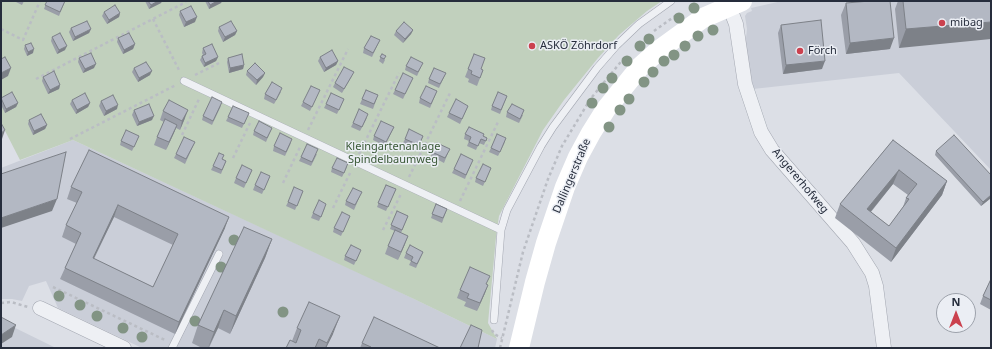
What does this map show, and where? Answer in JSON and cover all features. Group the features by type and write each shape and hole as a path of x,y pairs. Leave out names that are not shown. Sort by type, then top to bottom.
{"street":[{"name":"Dallingerstraße","path":"519,348 546,243 565,187 578,157 591,133 610,103 645,63 659,50 680,33 703,18 735,3"},
{"name":"Angererhofweg","path":"735,3 736,24 745,84 761,132 772,150 853,243 872,273 876,286 884,348"},
{"path":"40,308 124,348"}],"lane":[{"path":"494,320 501,230 507,210 541,146 596,68 639,24 671,1"},
{"path":"184,81 501,230"},
{"path":"173,346 219,254"}],"path":[{"path":"1,29 23,40 40,1"},
{"path":"36,79 186,2"},
{"path":"153,19 184,81"},
{"path":"283,183 348,49"},
{"path":"70,139 219,63"},
{"path":"334,208 399,73"},
{"path":"182,135 204,90"},
{"path":"383,230 450,93"},
{"path":"233,158 254,114"},
{"path":"456,209 498,122"},
{"path":"53,287 173,346"},
{"path":"1,302 11,302 29,308 40,308"}],"shaded area":[{"path":"782,1 991,1 991,170 899,73 753,89 745,48 747,29 745,16 747,13 752,11 751,8"},
{"path":"73,140 379,282 497,339 495,348 142,348 58,308 46,281 29,286 22,301 1,299 1,168"},
{"path":"1,321 56,348 1,348"}],"green space":[{"name":"Kleingartenanlage Spindelbaumweg","path":"1,1 662,1 647,11 619,35 564,100 543,130 499,216 488,323 497,339 73,140 20,160 1,123"}],"building":[{"path":"47,1 65,1 60,12 45,5"},
{"path":"148,1 158,1 151,5"},
{"path":"208,1 217,1 210,5"},
{"path":"890,1 894,38 850,43 846,3"},
{"path":"903,1 991,1 991,22 906,29"},
{"path":"115,5 120,13 109,20 104,12"},
{"path":"191,6 197,17 186,22 180,11"},
{"name":"Förch","path":"821,20 825,61 786,65 781,25"},
{"path":"87,21 91,29 75,37 71,28"},
{"path":"231,21 237,31 225,37 219,27"},
{"path":"404,22 413,30 405,39 396,31"},
{"path":"60,33 67,46 59,50 52,37"},
{"path":"129,33 135,44 124,50 118,38"},
{"path":"371,36 380,40 373,53 364,48"},
{"path":"31,43 34,49 28,52 25,45"},
{"path":"212,44 218,57 205,63 202,56 206,54 203,48"},
{"path":"332,50 338,61 326,68 320,57"},
{"path":"91,53 96,64 85,69 79,58"},
{"path":"242,54 244,65 230,68 228,58"},
{"path":"382,54 386,56 384,59 380,57"},
{"path":"474,54 485,58 481,69 483,70 480,78 471,74 472,71 468,69"},
{"path":"5,57 11,68 1,73 1,59"},
{"path":"411,57 423,63 418,72 406,66"},
{"path":"146,62 152,71 139,78 134,68"},
{"path":"255,63 265,73 257,80 247,71"},
{"path":"344,67 354,72 344,89 335,83"},
{"path":"434,68 446,73 440,84 429,79"},
{"path":"54,71 60,85 50,90 43,77"},
{"path":"403,73 413,78 405,94 395,90"},
{"path":"272,82 282,88 276,100 265,94"},
{"path":"311,86 320,90 312,107 303,102"},
{"path":"426,86 437,91 431,104 420,98"},
{"path":"366,90 378,95 374,104 362,99"},
{"path":"12,92 18,103 6,109 1,98"},
{"path":"498,92 507,96 501,110 492,106"},
{"path":"85,93 90,103 77,110 72,100"},
{"path":"331,93 344,99 339,110 326,104"},
{"path":"113,95 118,105 106,111 101,101"},
{"path":"212,97 222,102 213,121 203,116"},
{"path":"456,99 468,106 462,119 449,113"},
{"path":"169,100 188,110 182,121 163,111"},
{"path":"149,104 154,116 139,122 134,110"},
{"path":"512,104 524,110 520,119 507,112"},
{"path":"233,106 249,113 244,124 228,117"},
{"path":"359,109 368,114 362,127 353,123"},
{"path":"41,114 47,125 34,131 29,120"},
{"path":"165,119 177,125 169,142 157,137"},
{"path":"259,121 272,128 267,138 254,131"},
{"path":"381,121 394,127 386,142 374,136"},
{"path":"1,123 5,130 1,133"},
{"path":"469,127 484,134 483,136 487,138 486,141 481,139 478,146 469,142 471,137 465,134"},
{"path":"409,129 423,136 419,145 405,139"},
{"path":"126,130 139,136 134,147 121,141"},
{"path":"280,133 292,139 286,152 274,146"},
{"path":"497,134 506,138 500,152 491,148"},
{"path":"954,135 991,175 991,195 983,202 936,151"},
{"path":"184,137 195,142 186,159 176,154"},
{"path":"893,140 947,181 896,248 840,204","holes":["899,170 917,184 906,198 909,199 889,226 867,209"]},
{"path":"437,143 450,149 445,158 432,152"},
{"path":"307,144 318,149 312,162 301,157"},
{"path":"89,150 229,217 179,322 65,268 81,233 66,225 82,192 71,187","holes":["118,205 178,234 153,287 93,258"]},
{"path":"66,152 57,199 1,218 1,174"},
{"path":"219,153 224,155 222,159 226,161 222,170 213,166"},
{"path":"461,154 473,160 466,175 454,169"},
{"path":"337,158 348,163 344,173 332,168"},
{"path":"483,164 491,168 485,182 476,178"},
{"path":"242,165 252,170 246,183 236,178"},
{"path":"261,172 270,176 264,190 255,185"},
{"path":"386,185 396,189 388,207 378,203"},
{"path":"294,187 303,191 297,206 288,202"},
{"path":"353,188 362,192 355,205 346,201"},
{"path":"319,200 326,204 321,217 313,213"},
{"path":"436,204 447,209 443,218 432,214"},
{"path":"397,211 408,216 402,230 391,225"},
{"path":"342,212 350,216 343,232 334,228"},
{"path":"244,227 272,239 236,316 224,310 214,332 198,325"},
{"path":"395,230 408,236 401,252 388,246"},
{"path":"351,245 361,250 356,261 345,256"},
{"path":"410,245 423,252 417,264 411,261 413,257 406,253"},
{"path":"470,267 490,276 486,284 488,285 480,303 467,298 469,294 460,290"},
{"path":"991,279 991,300 983,296"},
{"path":"309,302 340,316 327,343 319,339 315,348 286,348 290,340 296,343 301,330 297,328"},
{"path":"1,317 16,325 1,335"},
{"path":"374,317 440,348 371,348 362,343"},
{"path":"471,325 482,330 478,348 460,348"}],"place":[{"name":"mibag","path":"942,23"},
{"name":"ASKÖ Zöhrdorf","path":"532,46"},
{"name":"Förch","path":"800,51"}]}
